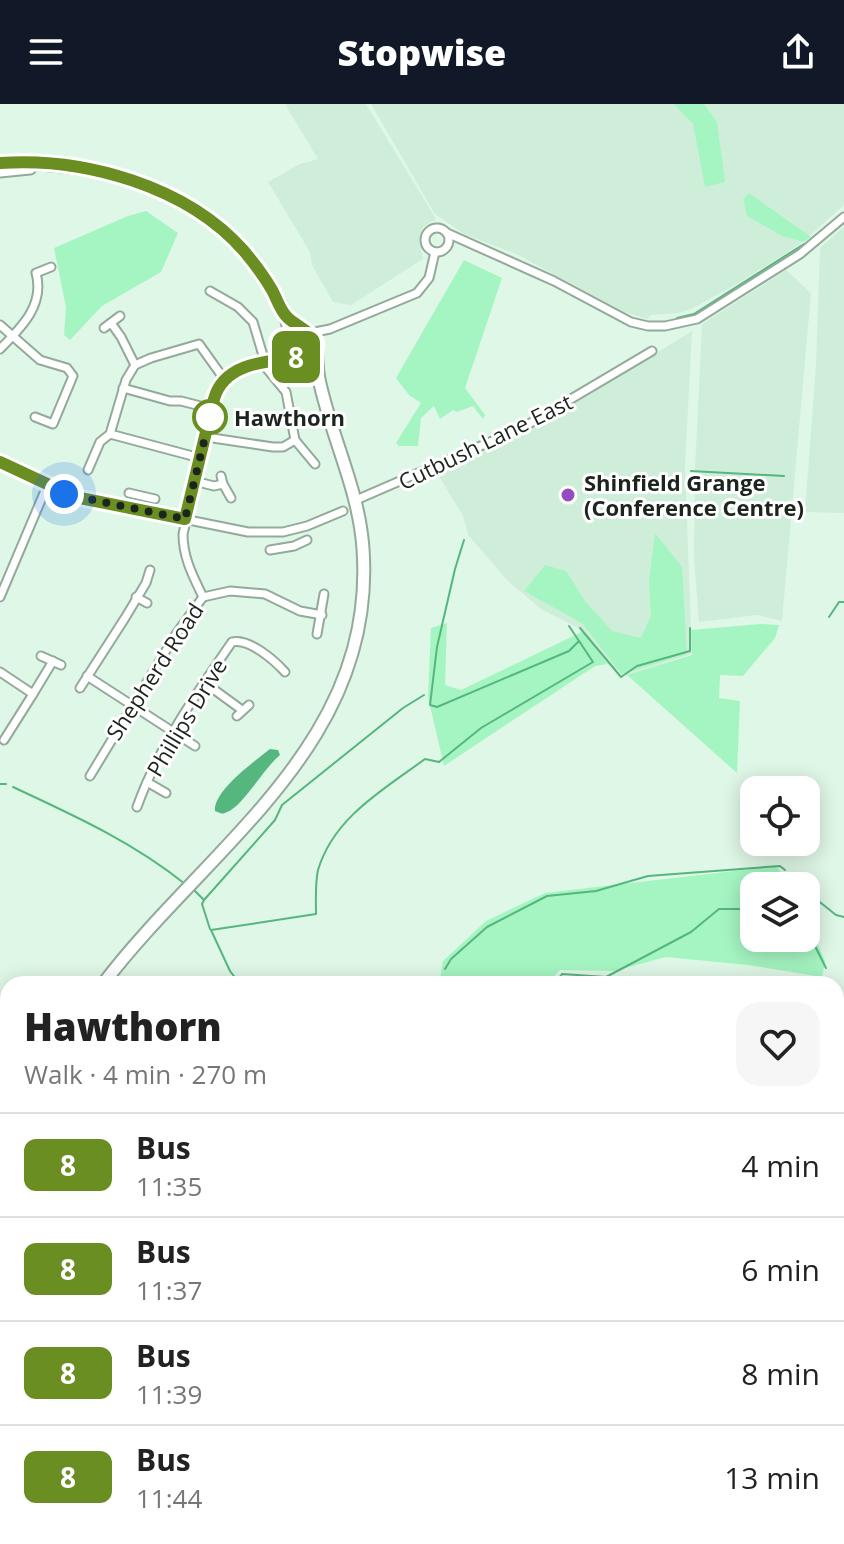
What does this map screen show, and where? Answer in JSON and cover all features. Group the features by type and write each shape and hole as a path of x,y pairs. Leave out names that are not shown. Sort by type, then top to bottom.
{"main road":[{"path":"0,163 36,163 93,170 132,180 194,208 222,229 264,277 285,315 292,352 318,377"},
{"path":"0,171 55,166"},
{"path":"110,976 275,793 320,729 348,666 358,626 363,567 356,500 318,377 314,338 285,315"},
{"path":"291,342 295,335 307,333"},
{"path":"300,357 310,356 316,347"}],"street":[{"path":"435,252 426,244 428,232 436,228 532,270 631,322 648,326 685,324 800,254 844,217"},
{"path":"447,233 448,245"},
{"path":"435,252 462,241"},
{"path":"307,333 330,329 417,293 429,278 435,252"},
{"path":"25,277 51,267"},
{"path":"0,349 30,314 40,285 36,273"},
{"path":"222,295 227,287"},
{"path":"210,291 222,295 253,322 270,374 278,379 286,392 295,440 315,464"},
{"path":"120,316 108,326 121,337 135,365"},
{"path":"0,325 40,360 71,371 72,381 53,424"},
{"path":"316,347 330,329"},
{"path":"277,358 291,342"},
{"path":"88,470 100,442 110,434 123,388 135,365 199,344 224,379"},
{"name":"Cutbush Lane East","path":"356,500 522,428 652,351"},
{"path":"185,519 217,389 224,379 234,372 277,358 300,357"},
{"path":"123,388 212,409"},
{"path":"35,417 64,428"},
{"path":"110,434 200,458"},
{"path":"206,437 273,447 283,447 295,440"},
{"path":"94,457 104,462"},
{"path":"0,462 75,497 248,532 283,532 340,512 342,524"},
{"path":"194,481 214,486 222,480 231,498"},
{"path":"0,597 47,486"},
{"path":"129,493 155,499"},
{"path":"137,510 140,495"},
{"name":"Shepherd Road","path":"90,776 131,704 203,597 183,549 185,519"},
{"path":"283,532 285,548"},
{"path":"270,550 307,540"},
{"path":"80,688 146,583 150,570"},
{"path":"203,597 230,591 256,593 275,597 300,611 322,615"},
{"path":"317,634 324,594"},
{"path":"136,597 147,603"},
{"name":"Phillips Drive","path":"137,807 140,793 173,732 235,640 270,658 285,672"},
{"path":"6,734 57,663 41,656"},
{"path":"0,672 33,694"},
{"path":"87,676 195,746"},
{"path":"205,683 243,710"},
{"path":"147,782 166,793"}],"shaded area":[{"path":"285,104 366,104 436,219 423,227 419,240 423,259 351,305 333,302 312,265 310,252 268,182 300,164 318,159"},
{"path":"371,104 844,104 844,205 799,245 735,285 693,308 679,313 651,315 647,319 622,311 516,254 464,234 435,214"},
{"path":"674,104 704,104 717,122 725,182 705,187 693,124"},
{"path":"749,193 811,237 804,242 782,236 747,216 743,199"},
{"path":"146,211 178,233 161,272 102,306 70,340 64,335 66,307 54,248"},
{"path":"844,227 844,513 805,512 816,365 820,248"},
{"path":"464,260 502,278 465,388 485,415 483,419 473,406 457,412 453,410 440,419 434,406 421,418 418,446 399,446 396,443 421,403 409,395 396,378"},
{"path":"786,270 811,293 782,621 758,615 699,622 694,559 702,324"},
{"name":"Shinfield Grange (Conference Centre)","path":"692,331 685,467 692,654 627,675 607,664 584,631 541,609 508,581 468,535 463,516 437,473 553,417"},
{"path":"655,533 682,567 687,654 621,674 583,624 524,591 545,565 566,571 585,601 612,631 641,638 651,616 649,581"},
{"path":"447,623 445,685 461,690 584,631 607,664 595,666 444,766 428,697 431,628"},
{"path":"779,625 775,638 743,676 720,675 719,698 740,701 737,773 627,675 692,655 691,630"},
{"path":"270,749 278,750 280,755 247,795 227,812 222,814 215,811 216,803 228,786"},
{"path":"776,866 780,872 740,872 740,952 820,952 820,949 825,961 822,976 666,957 614,971 560,970 554,976 440,976 443,961 486,921 545,893"}],"waterway":[{"path":"677,318 694,314 804,244"},
{"path":"691,471 784,476"},
{"path":"464,540 437,647 430,705 437,707 569,651 579,641"},
{"path":"829,617 839,602 844,602"},
{"path":"234,976 211,930 316,914 317,875 325,851 362,806 425,759 439,762 481,728 593,662 569,626"},
{"path":"580,628 621,677 637,666 690,651 690,628"},
{"path":"204,900 275,820 282,805 403,708 424,695"},
{"path":"0,784 6,784"},
{"path":"13,787 124,842 185,884"},
{"path":"445,969 451,959 487,927 547,896 596,891 648,876 780,866 785,870"},
{"path":"194,890 204,900 202,904 210,929"},
{"path":"820,902 836,915 844,917"},
{"path":"608,976 691,932 719,909 740,909"},
{"path":"818,952 826,968"},
{"path":"560,976 591,976"}],"bus line":[{"name":"8","path":"0,163 36,163 93,170 153,187 194,208 243,250 264,277 285,315 312,335 316,342 315,352 307,358 277,358 234,372 221,382 214,399 185,519 75,497 0,462"}],"place":[{"name":"Hawthorn","path":"210,417"},
{"name":"Shinfield Grange (Conference Centre)","path":"568,495"}],"route":[{"path":"64,494 185,519 212,409 210,417"}]}
